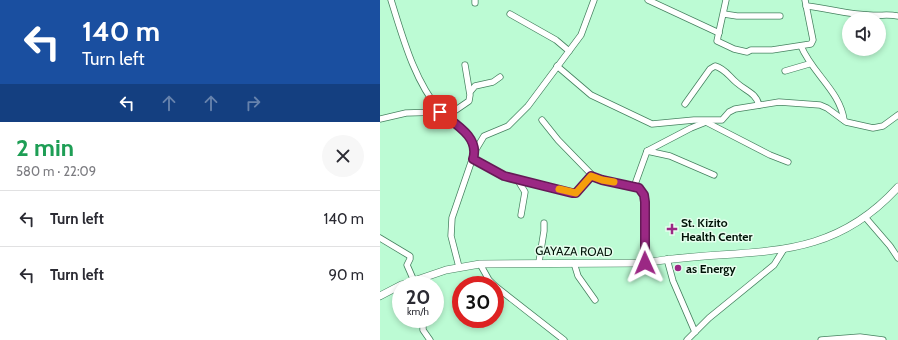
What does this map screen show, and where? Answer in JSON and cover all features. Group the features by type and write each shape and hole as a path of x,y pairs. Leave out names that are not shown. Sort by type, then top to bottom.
{"main road":[{"name":"GAYAZA ROAD","path":"430,276 458,267 480,264 539,262 645,263 667,259 740,255 784,249 817,241 848,228 865,217 898,187"},
{"name":"GAYAZA ROAD","path":"380,296 392,290"}],"street":[{"path":"391,0 414,69 440,112 468,135 475,152"},
{"path":"458,267 451,236 452,216 475,152 484,136 508,126 528,106 585,28 594,0"},
{"path":"648,0 719,33"},
{"path":"726,0 717,41 720,44 747,52 751,50 772,50 809,45 813,42 806,3 834,12 870,16 890,14 898,16"},
{"path":"510,14 556,40 569,51"},
{"path":"724,14 737,16 780,16"},
{"path":"801,46 809,64 822,77 831,93 841,105 844,120"},
{"path":"786,71 809,64"},
{"path":"465,65 470,92"},
{"path":"556,66 591,95 652,124 722,120 731,111 779,102 820,105 844,120 878,127 898,115"},
{"path":"685,104 710,69 716,66 722,68 737,83 751,92 757,99 759,105"},
{"path":"450,114 468,101 470,92 474,86 493,82 500,77"},
{"path":"380,119 406,113 440,112"},
{"path":"542,120 558,140 593,176 602,180 641,190 644,195 645,263"},
{"path":"634,187 647,151 691,128 708,121"},
{"path":"708,121 770,155 788,162"},
{"path":"647,151 670,156 714,175"},
{"path":"473,159 504,176 572,193 576,193 588,177 593,176"},
{"path":"517,179 525,192 521,215"},
{"path":"865,217 890,246 898,258"},
{"path":"539,262 544,222"},
{"path":"380,238 410,256 410,259 406,265 411,276"},
{"path":"687,340 709,318 774,266 784,249"},
{"path":"667,259 673,281 695,332"},
{"path":"574,263 578,276 595,300"},
{"path":"480,264 487,276"},
{"path":"504,294 564,340"},
{"path":"423,328 430,340"},
{"path":"821,340 860,337 883,340"}],"slow traffic":[{"path":"559,189 576,193 588,177 591,176 614,182"}],"place":[{"name":"St. Kizito Health Center","path":"672,229"},
{"name":"as Energy","path":"678,268"}],"route":[{"path":"440,112 470,137 475,152 473,159 488,168 496,170 504,176 572,193 576,193 588,177 591,176 602,180 639,188 644,195 645,202 645,263"}]}
